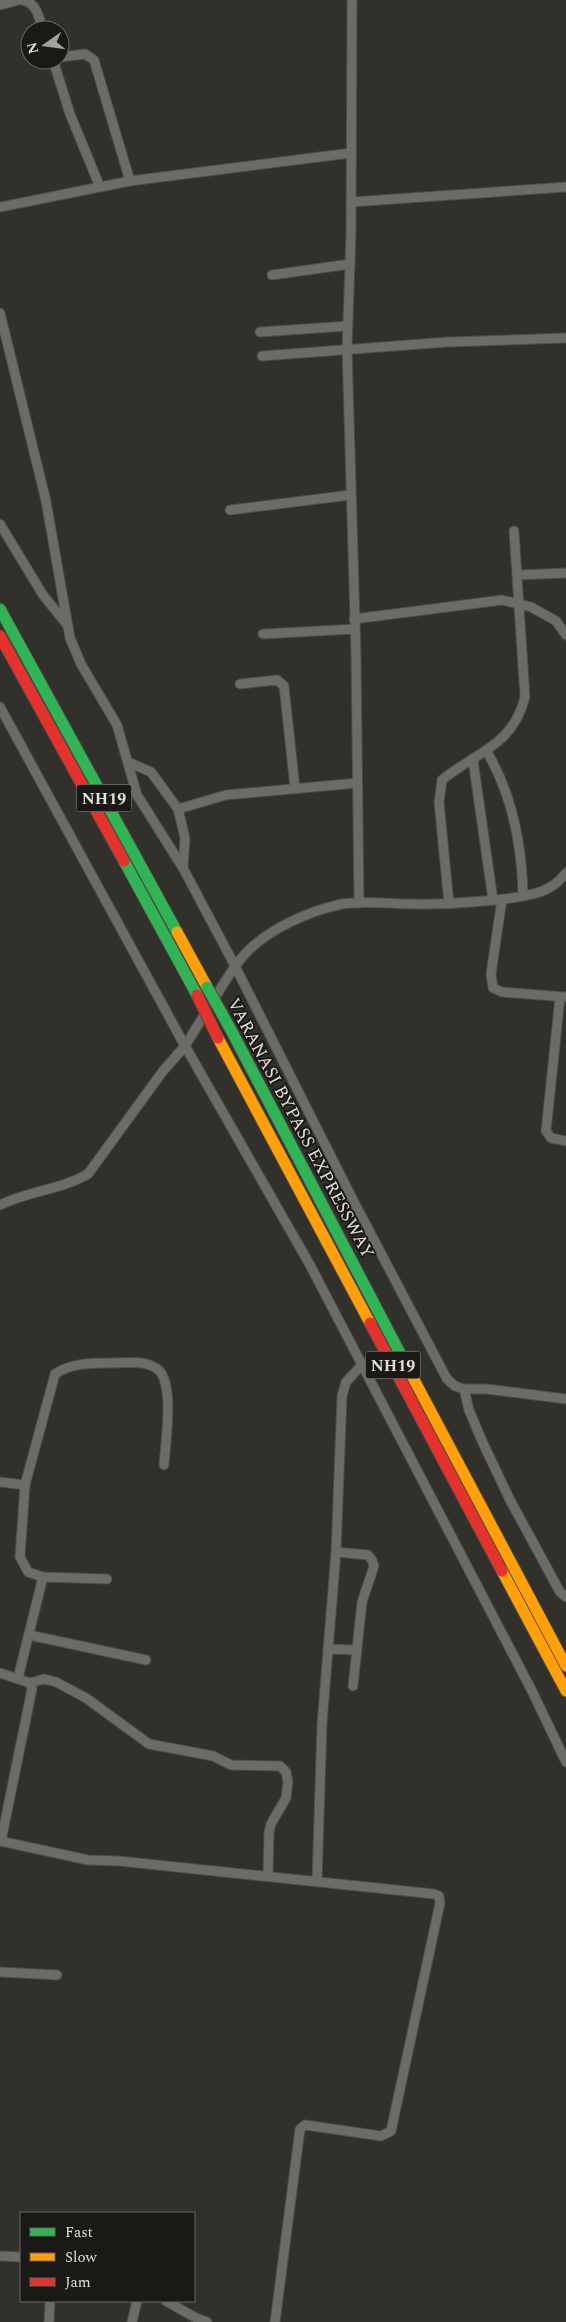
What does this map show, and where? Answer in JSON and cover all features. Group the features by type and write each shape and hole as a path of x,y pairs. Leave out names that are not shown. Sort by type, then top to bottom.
{"highway":[{"name":"VARANASI BYPASS EXPRESSWAY","path":"0,609 231,1030 298,1161 566,1666"},
{"name":"VARANASI BYPASS EXPRESSWAY","path":"0,636 197,995 218,1038 566,1692"}],"street":[{"path":"0,5 20,0 29,1 35,7 40,20"},
{"path":"352,0 351,202 347,348 355,629 359,903"},
{"path":"70,56 84,54 94,60 130,181"},
{"path":"56,70 70,114 100,187"},
{"path":"0,207 130,181 351,153"},
{"path":"351,202 566,187"},
{"path":"272,275 350,264"},
{"path":"0,313 10,362 46,501 70,638 81,664 117,725 137,795 183,868 447,1379 455,1386 464,1389 495,1390 566,1400"},
{"path":"260,332 348,326"},
{"path":"262,356 347,348 566,338"},
{"path":"230,510 350,495"},
{"path":"0,524 43,595 68,627"},
{"path":"449,904 440,789 442,780 486,752 512,729 521,714 525,697 514,531"},
{"path":"518,575 566,573"},
{"path":"354,619 502,600 520,603 556,621 566,635"},
{"path":"263,634 355,629"},
{"path":"240,684 277,680 284,686 295,788"},
{"path":"1,711 185,1046 310,1265 532,1691 566,1762"},
{"path":"486,752 494,765 510,804 521,854 523,896"},
{"path":"473,760 497,900 491,974 493,988 502,992 563,997 546,1130 550,1138 566,1141"},
{"path":"128,762 151,772 178,809 185,838 183,868"},
{"path":"178,809 226,795 357,783"},
{"path":"0,1205 19,1195 73,1183 88,1174 163,1072 185,1046 235,966 256,944 293,922 342,904 449,904 523,896 548,890 566,874"},
{"path":"107,1579 43,1577 28,1572 20,1556 25,1485 55,1374 62,1368 88,1363 140,1362 156,1368 164,1375 168,1395 164,1466"},
{"path":"317,1881 322,1724 336,1552 342,1396 346,1382 362,1365"},
{"path":"464,1389 468,1410 510,1500 560,1592 566,1597"},
{"path":"0,1482 25,1485"},
{"path":"336,1552 368,1556 374,1566 362,1602 353,1686"},
{"path":"18,1678 43,1577"},
{"path":"29,1635 146,1660"},
{"path":"328,1649 357,1650"},
{"path":"0,1674 30,1683 44,1679 56,1682 86,1698 149,1744 213,1756 230,1765 280,1766 286,1772 288,1782 286,1798 269,1832 268,1876"},
{"path":"30,1683 32,1689 30,1705 0,1841 45,1853 88,1860 119,1861 317,1881 439,1896 440,1903 391,2131 381,2136 305,2125 300,2130 275,2322"},
{"path":"0,1972 57,1975"},
{"path":"0,2256 20,2257"},
{"path":"50,2302 50,2322"},
{"path":"132,2322 137,2302"},
{"path":"168,2302 207,2322"}],"traffic: fast":[{"path":"0,609 177,932"},
{"path":"124,861 197,995"},
{"path":"207,987 231,1030"},
{"path":"231,1030 403,1359"}],"traffic: slow":[{"path":"177,932 207,987"},
{"path":"218,1038 370,1323"},
{"path":"403,1359 566,1666"},
{"path":"502,1571 566,1691"}],"traffic: jam":[{"path":"0,636 124,861"},
{"path":"197,995 218,1038"},
{"path":"370,1323 502,1571"}]}
